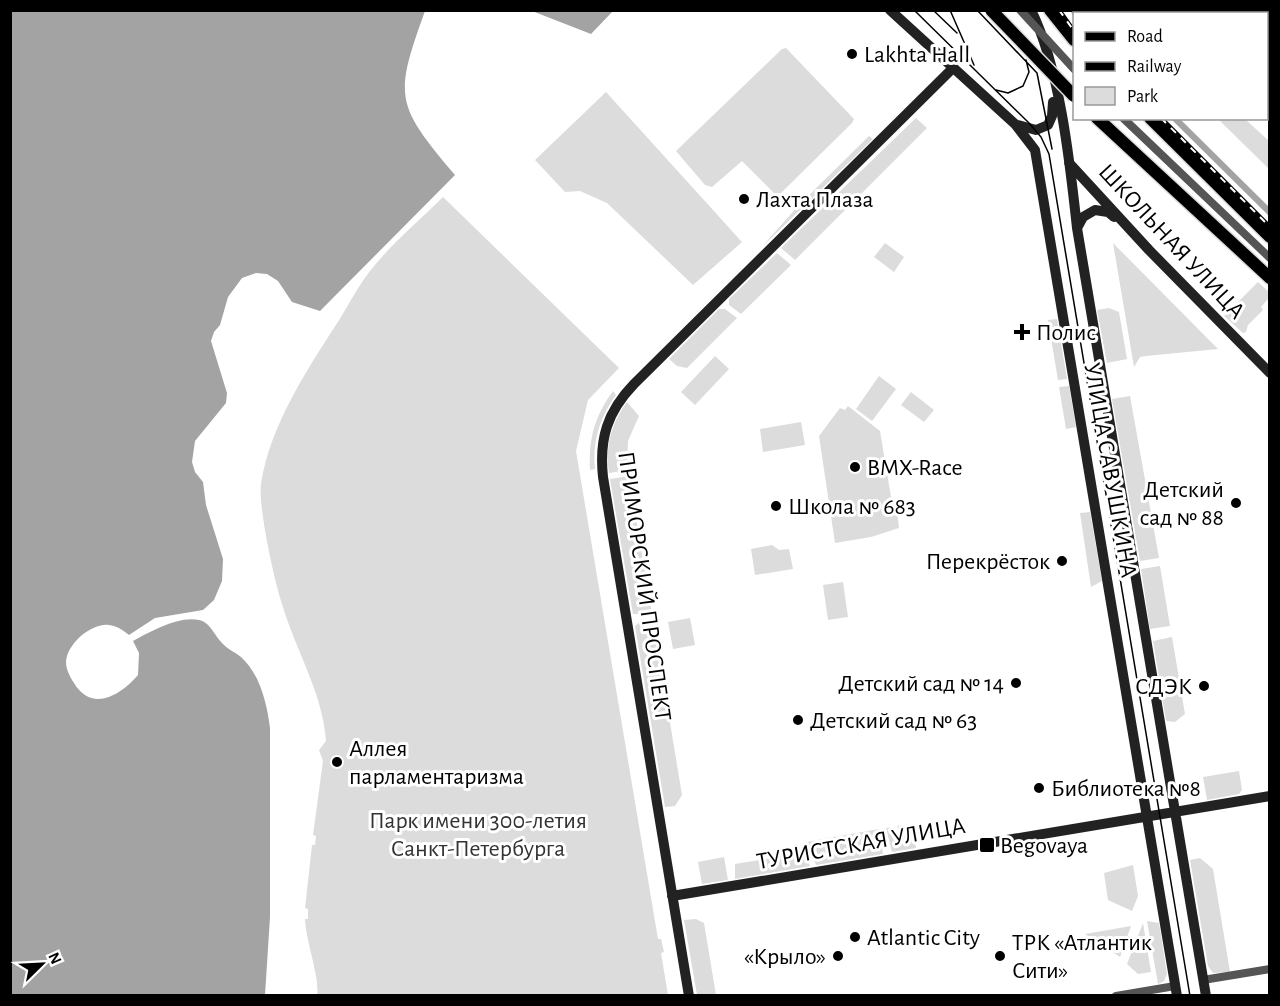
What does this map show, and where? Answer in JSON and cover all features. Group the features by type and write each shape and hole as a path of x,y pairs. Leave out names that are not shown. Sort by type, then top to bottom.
{"main road":[{"path":"991,10 1073,95"},
{"name":"УЛИЦА САВУШКИНА","path":"1031,10 1047,50 1053,74 1069,163 1077,228 1206,996"},
{"path":"1050,10 1073,39"},
{"name":"УЛИЦА САВУШКИНА","path":"891,12 1015,124 1030,141 1038,161 1176,991"},
{"name":"ПРИМОРСКИЙ ПРОСПЕКТ","path":"689,996 603,477 601,455 607,421 634,384 952,69"},
{"path":"1015,124 1036,130 1051,122 1053,74"},
{"path":"1099,120 1269,278"},
{"path":"1152,120 1269,237"},
{"name":"ШКОЛЬНАЯ УЛИЦА","path":"1069,163 1126,226 1269,374"},
{"path":"1077,228 1083,217 1095,210 1108,212 1126,226"},
{"name":"ТУРИСТСКАЯ УЛИЦА","path":"672,896 1269,796"}],"street":[{"path":"1020,10 1073,68"},
{"path":"1124,120 1269,258"},
{"path":"1203,980 1269,969"},
{"path":"1116,996 1176,991"}],"green space":[{"path":"786,48 854,119 852,123 781,193 774,193 742,161 712,187 705,185 676,151 782,49"},
{"path":"606,92 742,242 693,285 607,203 580,191 565,192 535,160"},
{"path":"916,118 927,128 795,260 781,248"},
{"path":"1219,120 1246,120 1269,141 1269,169"},
{"path":"869,136 873,139 761,248 798,206"},
{"name":"Парк имени 300-летия Санкт-Петербурга","path":"443,197 619,368 588,400 576,451 658,939 661,939 664,952 661,953 668,995 317,995 317,979 305,919 308,919 308,909 305,908 312,845 315,845 316,836 313,835 323,761 319,750 326,741 320,706 288,621 275,578 264,525 261,484 273,440 292,397 358,288 387,251"},
{"path":"885,243 904,257 894,272 874,257"},
{"path":"1113,243 1218,349 1140,357 1134,367"},
{"path":"777,253 791,265 741,314 729,305 729,299"},
{"path":"1258,282 1269,292 1269,298 1261,307 1263,310 1243,333 1224,316"},
{"path":"1109,308 1119,312 1127,359 1107,363 1097,310"},
{"path":"719,309 725,309 737,318 687,368 677,366 669,359"},
{"path":"1057,319 1067,379 1058,380 1048,320"},
{"path":"715,356 729,369 695,405 681,392"},
{"path":"879,376 896,389 872,421 856,409"},
{"path":"1069,386 1076,427 1066,429 1059,387"},
{"path":"613,391 616,395 598,430 595,469 590,470 590,448 594,428"},
{"path":"911,392 934,410 924,422 901,405"},
{"path":"1130,396 1159,558 1140,561 1112,399"},
{"path":"627,402 639,416 628,441 627,470 609,473 610,436"},
{"name":"BMX-Race","path":"848,406 880,431 891,497 896,502 899,528 871,537 835,543 819,436 840,408 845,410"},
{"path":"801,422 805,445 763,452 760,429"},
{"path":"629,476 652,614 633,614 610,479"},
{"path":"1090,512 1102,581 1091,587 1080,513"},
{"path":"772,545 779,550 789,549 793,569 755,575 751,549"},
{"path":"1160,566 1170,626 1150,629 1141,569"},
{"path":"843,582 848,617 828,620 823,585"},
{"path":"690,618 695,645 673,649 668,622"},
{"path":"653,620 682,795 675,806 665,807 635,626 640,622"},
{"path":"1172,637 1185,714 1175,722 1166,721 1153,641"},
{"path":"1239,771 1242,790 1239,794 1207,800 1203,777"},
{"path":"913,824 916,848 892,852 886,828 893,827 892,837 895,842 901,838 897,826"},
{"path":"879,829 883,854 816,865 807,842"},
{"path":"801,853 806,857 810,866 735,879 735,864"},
{"path":"724,857 728,880 702,884 698,862"},
{"path":"1200,858 1213,869 1230,972 1213,973 1208,966 1190,860"},
{"path":"1133,865 1138,896 1132,911 1108,900 1104,873"},
{"path":"696,919 704,923 716,995 697,995 684,920"},
{"path":"1147,921 1159,923 1167,974 1164,981 1158,984"},
{"path":"1143,923 1151,972 1138,974 1127,964"},
{"path":"1131,926 1120,957 1085,934"}],"shaded area":[{"path":"10,11 425,11 408,63 405,82 406,99 411,115 421,132 455,175 320,311 292,302 278,281 267,274 256,273 242,278 228,297 220,325 211,341 227,393 226,403 195,441 192,462 195,472 203,482 206,505 223,559 222,581 214,600 203,610 155,618 129,635 120,628 112,626 95,627 75,642 67,655 66,662 70,676 81,692 89,697 106,698 123,689 138,675 139,653 133,641 165,625 191,619 206,623 219,640 241,657 253,672 265,699 270,728 270,917 265,995 11,995"},
{"path":"532,11 613,11 591,34"},
{"path":"1172,120 1181,120 1269,207 1269,216"}],"tram line":[{"path":"914,10 1029,123 1041,137 1049,154 1190,996"},
{"path":"933,10 957,33"},
{"path":"950,10 974,65"},
{"path":"977,10 1037,73 1052,149"},
{"path":"996,90 1008,93 1023,86 1029,72 1026,60"}],"railway":[{"path":"1059,10 1073,30"},
{"path":"1163,120 1270,227"}],"place":[{"name":"Lakhta Hall","path":"852,54"},
{"name":"Лахта Плаза","path":"744,199"},
{"name":"Полис","path":"1022,332"},
{"name":"BMX-Race","path":"855,467"},
{"name":"Детский сад № 88","path":"1236,503"},
{"name":"Школа № 683","path":"776,506"},
{"name":"Перекрёсток","path":"1062,561"},
{"name":"Детский сад № 14","path":"1016,683"},
{"name":"СДЭК","path":"1204,686"},
{"name":"Детский сад № 63","path":"798,720"},
{"name":"Аллея парламентаризма","path":"337,762"},
{"name":"Библиотека №8","path":"1039,788"},
{"name":"Begovaya","path":"987,845"},
{"name":"Atlantic City","path":"855,937"},
{"name":"«Крыло»","path":"838,956"},
{"name":"ТРК «Атлантик Сити»","path":"1000,956"}]}
